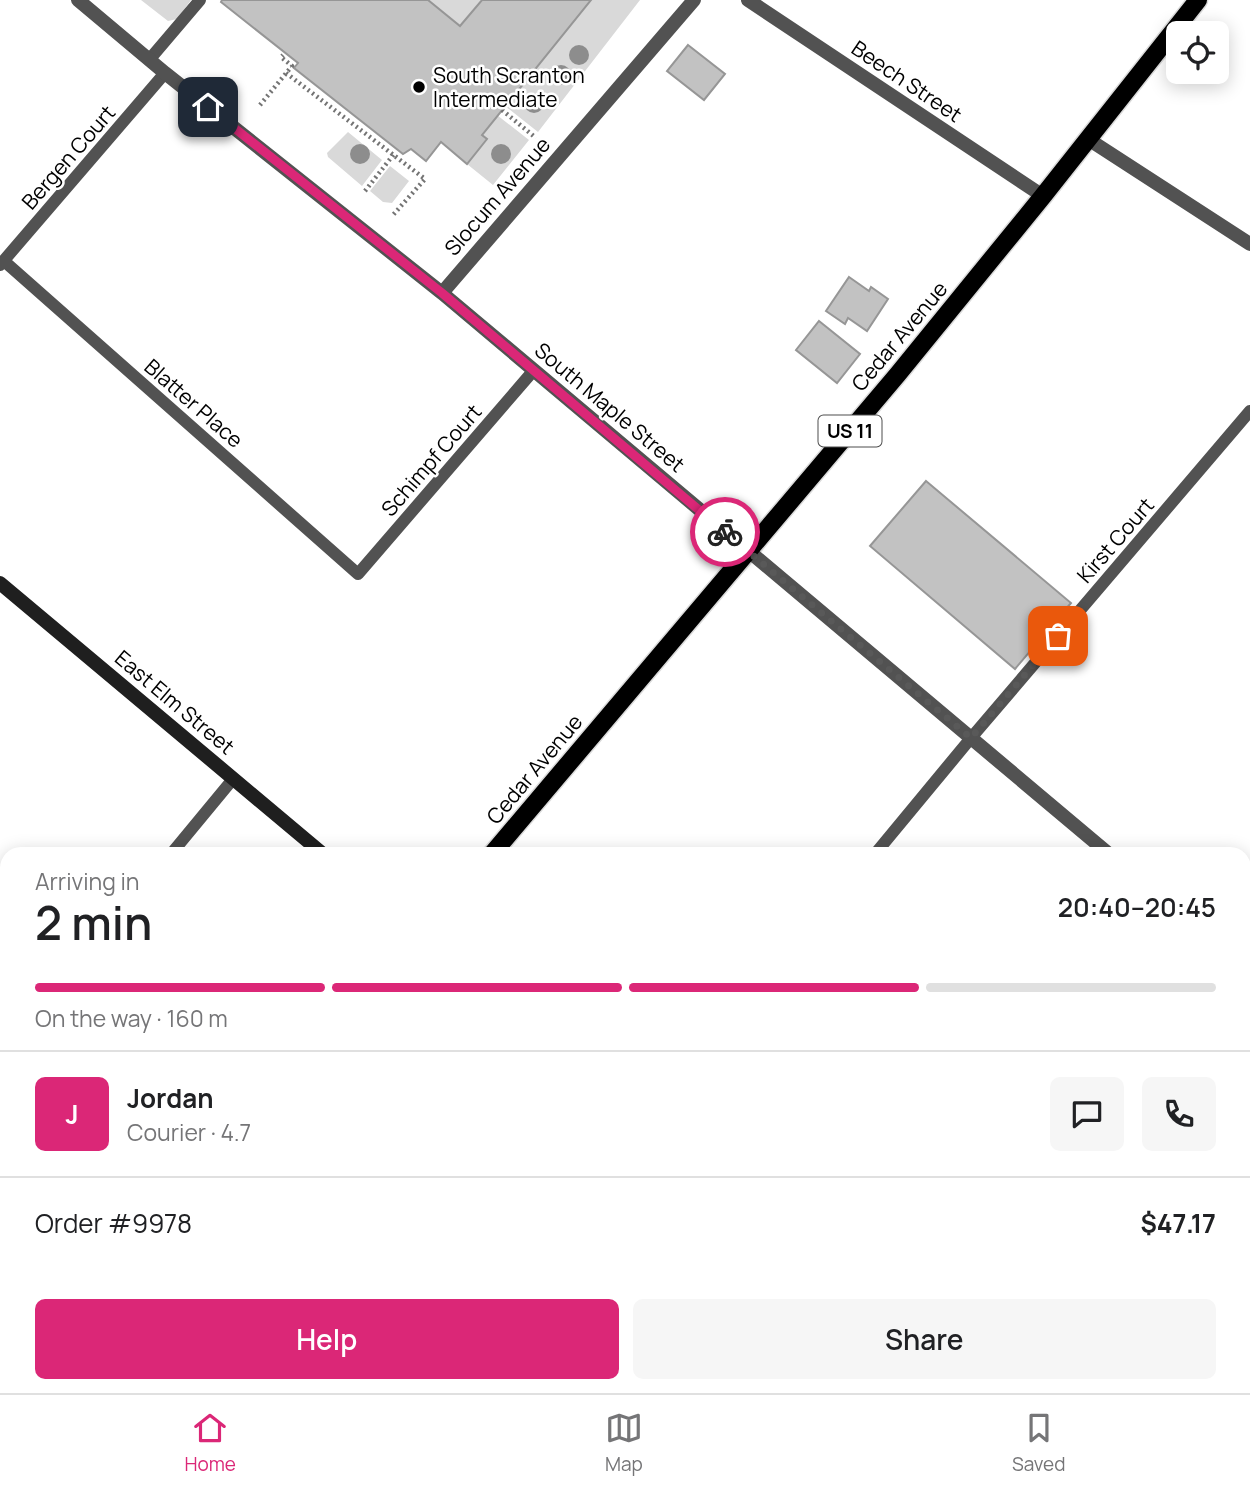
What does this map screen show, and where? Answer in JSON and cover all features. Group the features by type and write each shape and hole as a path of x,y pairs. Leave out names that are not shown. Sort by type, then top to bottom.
{"main road":[{"name":"Cedar Avenue","path":"498,847 898,374 1198,0"}],"street":[{"name":"South Maple Street","path":"78,0 165,74 442,293 1100,847"},
{"name":"Slocum Avenue","path":"442,293 694,0"},
{"name":"Beech Street","path":"748,0 1043,196"},
{"path":"1088,139 1250,244"},
{"name":"East Elm Street","path":"0,583 315,847"}],"lane":[{"path":"149,60 200,0"},
{"name":"Bergen Court","path":"2,263 165,74"},
{"name":"Blatter Place","path":"2,263 358,574"},
{"name":"Schimpf Court","path":"358,574 534,370"},
{"name":"Kirst Court","path":"881,847 1250,411"},
{"path":"178,847 233,779"}],"path":[{"path":"260,105 292,66 281,57 284,55"},
{"path":"286,73 425,179 393,215"},
{"path":"502,110 536,138"},
{"path":"365,191 394,154"}],"shaded area":[{"path":"141,0 191,0 177,19 168,21"},
{"path":"428,0 481,0 460,26"},
{"path":"591,0 640,0 538,132 505,106"},
{"path":"497,115 529,140 493,185 467,164 487,139 482,135"},
{"path":"348,132 382,160 362,186 328,157 327,153"},
{"path":"390,166 409,181 392,203 383,202 370,191"}],"building":[{"name":"South Scranton Intermediate","path":"428,0 460,26 482,0 591,0 482,135 487,139 467,164 441,142 426,161 411,149 403,154 294,68 298,63 221,2"},
{"path":"688,45 725,74 704,100 667,71"},
{"path":"849,277 869,291 871,287 888,299 867,331 848,318 845,324 826,311"},
{"path":"819,321 860,354 837,383 796,350"},
{"path":"926,481 1071,603 1015,669 870,546"}],"way so far":[{"path":"725,532 971,738 1058,636"}],"place":[{"name":"South Scranton Intermediate","path":"419,87"}],"route":[{"path":"208,107 442,293 725,532"}]}
